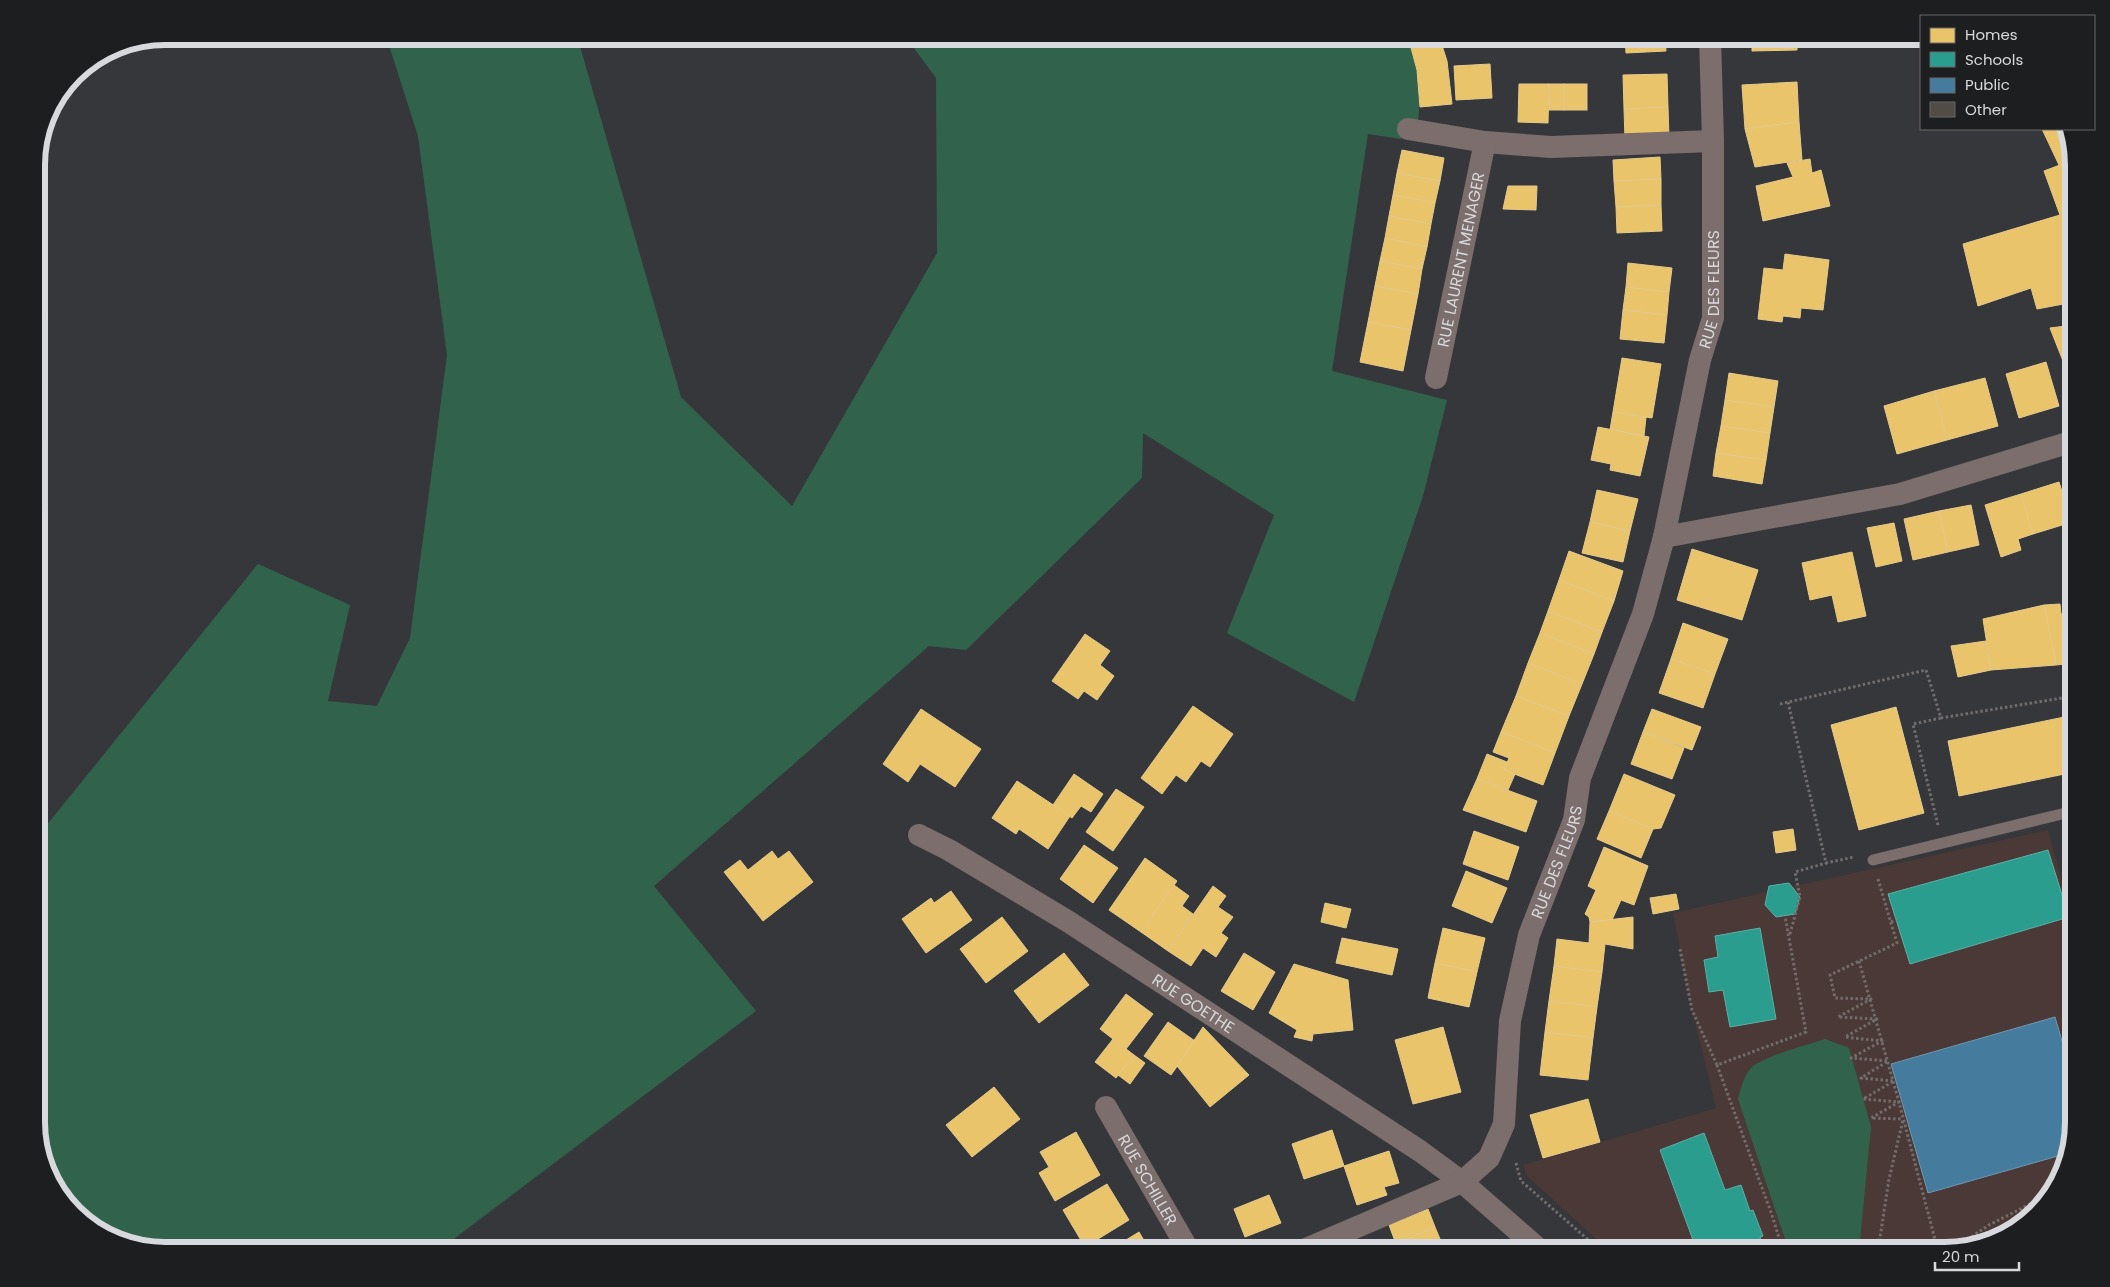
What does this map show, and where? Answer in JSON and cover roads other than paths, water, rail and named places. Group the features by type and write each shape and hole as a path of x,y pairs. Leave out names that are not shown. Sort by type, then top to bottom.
{"street":[{"name":"RUE DES FLEURS","path":"1462,1182 1489,1158 1504,1124 1510,1022 1529,935 1574,820 1580,778 1643,614 1664,537 1700,360 1713,318 1713,141 1710,45"},
{"path":"1408,129 1485,142 1551,147 1713,141"},
{"name":"RUE LAURENT MENAGER","path":"1436,378 1485,142"},
{"path":"1664,537 1900,494 2065,444"},
{"name":"RUE GOETHE","path":"918,836 949,850 1069,922 1420,1151 1462,1182 1531,1242"},
{"name":"RUE SCHILLER","path":"1106,1107 1183,1242"},
{"path":"1322,1242 1462,1182"}],"lane":[{"path":"1873,860 2065,813"}]}
